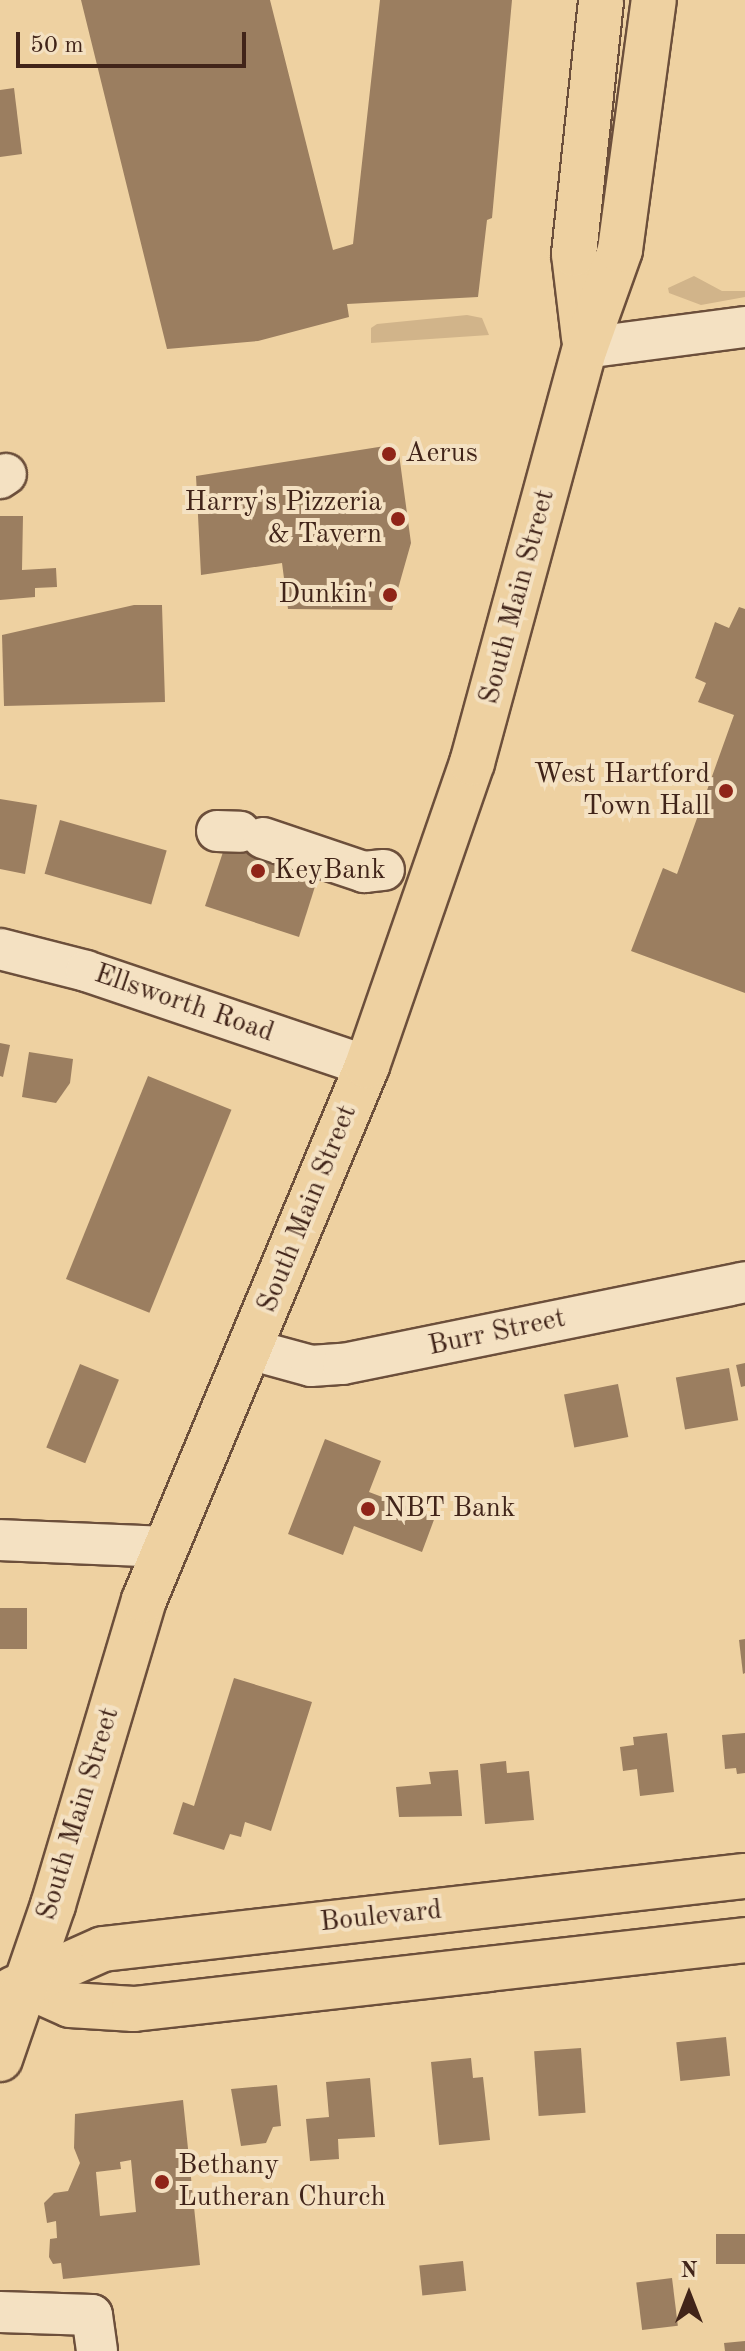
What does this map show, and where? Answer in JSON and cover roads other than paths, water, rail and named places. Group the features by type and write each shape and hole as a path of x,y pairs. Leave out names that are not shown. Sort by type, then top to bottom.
{"main road":[{"name":"South Main Street","path":"585,348 574,254 601,0"},
{"name":"South Main Street","path":"0,2059 13,1989 129,1643 165,1547 367,1066 472,763 585,348 620,250 654,0"},
{"name":"Boulevard","path":"13,1989 103,1949 745,1876"},
{"path":"538,1899 544,1963"},
{"path":"13,1989 70,2005 134,2009 745,1940"}],"street":[{"path":"585,348 745,327"},
{"path":"240,834 364,872 384,870"},
{"name":"Ellsworth Road","path":"0,949 86,971 367,1066"},
{"name":"Burr Street","path":"249,1349 311,1366 343,1364 745,1282"},
{"path":"0,1540 165,1547"},
{"path":"0,2312 92,2315 97,2351"}],"place":[{"name":"Aerus","path":"389,454"},
{"name":"Harry's Pizzeria & Tavern","path":"398,519"},
{"name":"Dunkin'","path":"390,595"},
{"name":"West Hartford Town Hall","path":"726,791"},
{"name":"KeyBank","path":"258,871"},
{"name":"NBT Bank","path":"368,1509"},
{"name":"Bethany Lutheran Church","path":"162,2182"}]}
